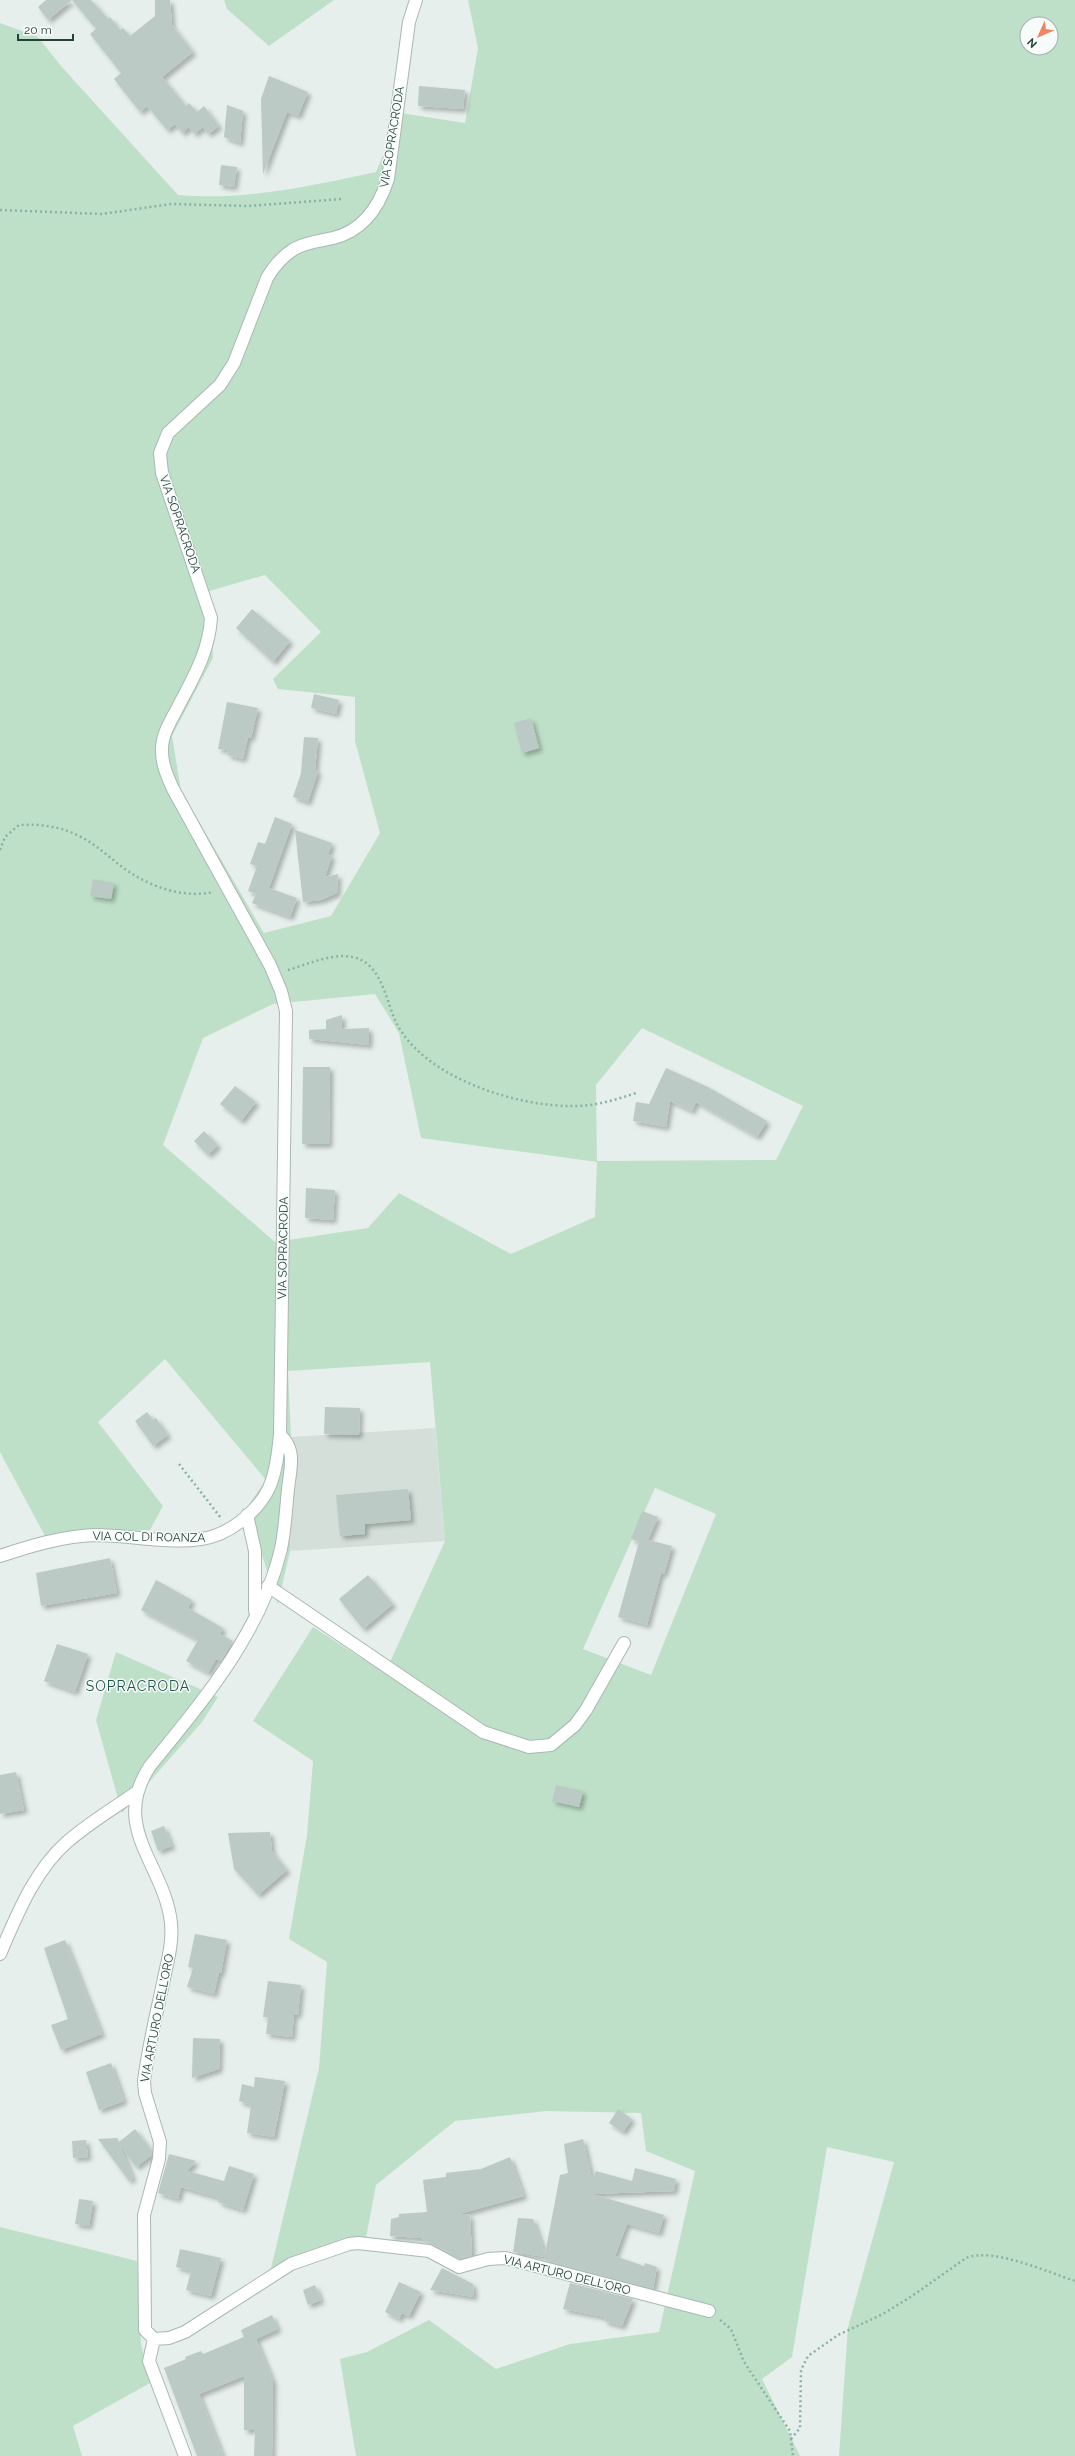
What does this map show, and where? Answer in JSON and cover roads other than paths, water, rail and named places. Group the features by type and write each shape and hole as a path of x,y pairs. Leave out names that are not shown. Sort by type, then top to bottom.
{"street":[{"name":"VIA SOPRACRODA","path":"247,1515 268,1489 274,1475 280,1435 287,1030 281,991 274,974 173,789 163,760 165,732 203,660 210,634 211,618 162,474 160,453 168,433 209,395 228,374 267,278 275,266 294,249 306,243 347,235 357,229 376,206 383,194 388,178 409,22 416,0"},
{"name":"VIA ARTURO DELL'ORO","path":"280,1435 291,1449 291,1462 281,1549 268,1586 255,1618 224,1671 142,1778 135,1805 136,1828 166,1900 172,1935 144,2081 144,2094 160,2142 159,2158 144,2215 143,2324 149,2336 154,2339 169,2338 185,2332 291,2264 349,2244 358,2243 429,2251 459,2267 488,2259 505,2258 709,2311"},
{"name":"VIA COL DI ROANZA","path":"0,1556 53,1541 93,1535 199,1540 214,1537 230,1529 247,1515"},
{"path":"247,1515 255,1551 255,1618"},
{"path":"268,1586 484,1732 530,1747 551,1745 575,1725 586,1710 624,1643"},
{"path":"0,1954 21,1905 53,1857 84,1828 138,1792"},
{"path":"154,2339 149,2361 185,2456"}],"district":[{"name":"SOPRACRODA","path":"138,1686"}]}
